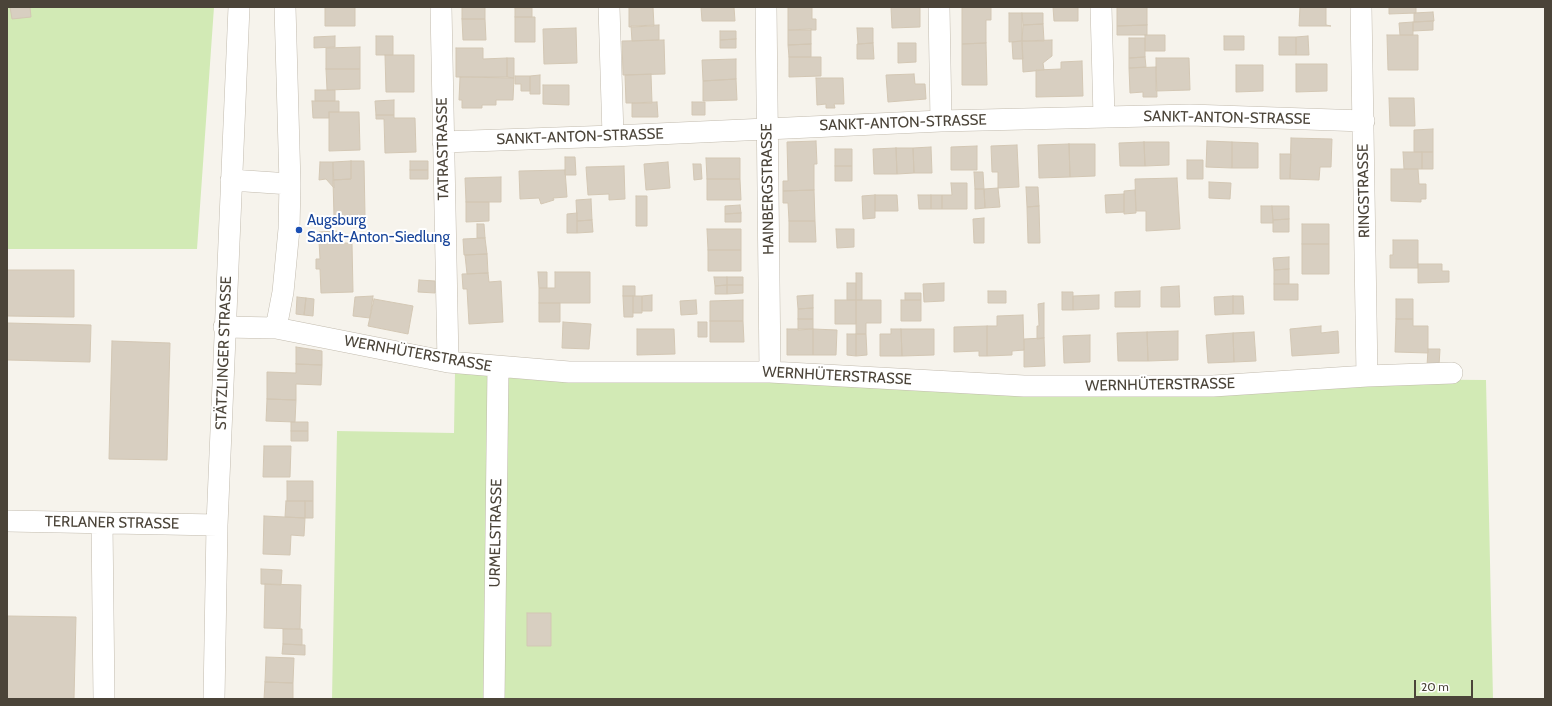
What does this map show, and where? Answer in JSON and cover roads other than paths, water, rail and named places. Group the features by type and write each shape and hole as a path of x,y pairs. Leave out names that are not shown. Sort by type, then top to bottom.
{"street":[{"name":"STÄTZLINGER STRASSE","path":"214,699 217,525 224,327 239,7"},
{"path":"276,328 285,276 289,229 290,184 285,7"},
{"name":"TATRASTRASSE","path":"441,7 448,362"},
{"path":"609,7 613,136"},
{"name":"HAINBERGSTRASSE","path":"766,7 770,372"},
{"path":"939,7 941,121"},
{"path":"1101,7 1104,117"},
{"name":"RINGSTRASSE","path":"1361,7 1364,121 1366,376"},
{"name":"SANKT-ANTON-STRASSE","path":"443,142 941,121 1190,115 1364,121"},
{"path":"231,180 290,184"},
{"name":"WERNHÜTERSTRASSE","path":"224,327 276,328 448,362 498,368 569,372 770,372 1024,386 1213,386 1366,376 1452,373"},
{"name":"URMELSTRASSE","path":"494,699 498,368"},
{"name":"TERLANER STRASSE","path":"7,521 217,525"},
{"path":"102,523 104,699"}],"place":[{"name":"Augsburg Sankt-Anton-Siedlung","path":"299,230"}]}
